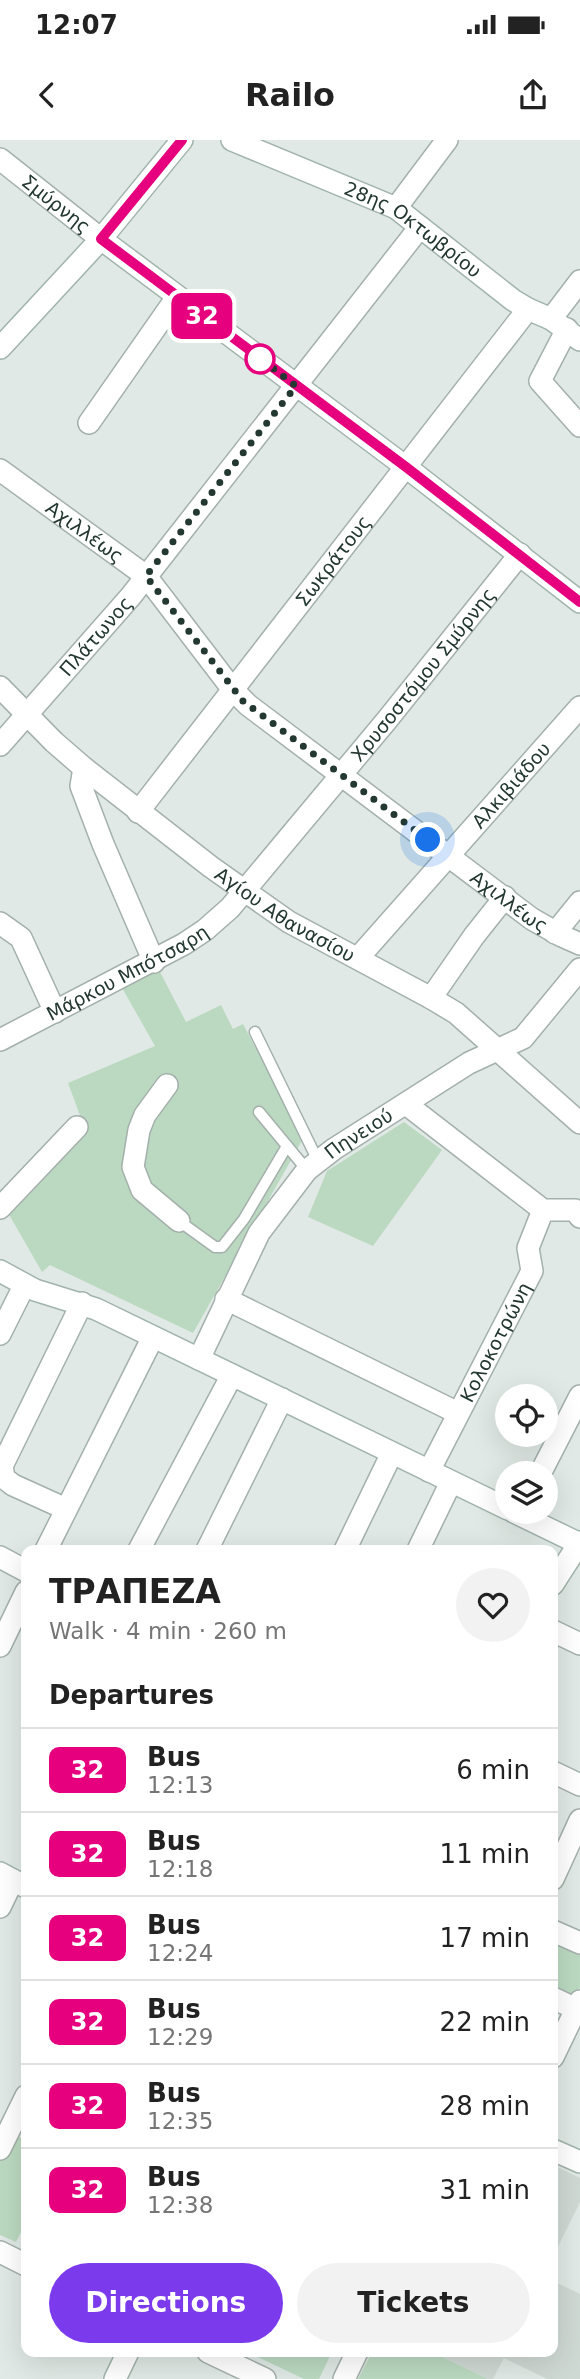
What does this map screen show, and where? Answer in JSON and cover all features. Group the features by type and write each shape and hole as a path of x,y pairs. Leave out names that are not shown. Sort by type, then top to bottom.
{"street":[{"path":"0,348 101,239 182,140"},
{"name":"28ης Οκτωβρίου","path":"232,140 396,208 528,309 566,329"},
{"path":"396,208 447,140"},
{"name":"Σμύρνης","path":"0,159 101,239 406,467 580,602"},
{"name":"Πλάτωνος","path":"0,745 146,576 420,227"},
{"path":"580,281 566,329 540,381 580,426"},
{"path":"89,423 177,297"},
{"name":"Σωκράτους","path":"138,812 528,309"},
{"name":"Αχιλλέως","path":"0,470 146,576 233,690 256,711 532,919 580,944"},
{"name":"Χρυσοστόμου Σμύρνης","path":"245,892 520,554"},
{"name":"Αγίου Αθανασίου","path":"0,687 84,768 138,812 245,892 303,930 431,998 466,1020 580,1123"},
{"name":"Αλκιβιάδου","path":"358,958 580,707"},
{"path":"84,768 81,786 154,962"},
{"name":"Μάρκου Μπότσαρη","path":"0,1040 154,962 205,930 245,892"},
{"path":"431,998 505,897"},
{"path":"555,933 580,902"},
{"path":"0,923 21,938 55,1012"},
{"name":"Πηνειού","path":"199,1359 260,1233 312,1166 469,1063 517,1042 529,1032 580,969"},
{"path":"167,1084 145,1115 139,1130 133,1167 142,1190 178,1221"},
{"path":"405,1104 543,1210 578,1210"},
{"path":"0,1208 77,1127"},
{"name":"Κολοκοτρώνη","path":"429,1471 532,1271 528,1248 543,1210"},
{"path":"0,1271 23,1286 82,1303 495,1502"},
{"path":"0,1334 23,1286"},
{"path":"226,1299 458,1413"},
{"path":"66,1509 13,1485 4,1478 2,1466 82,1303"},
{"path":"48,1545 153,1337"},
{"path":"142,1545 232,1375"},
{"path":"547,1461 580,1396"},
{"path":"209,1545 282,1399"},
{"path":"347,1545 393,1453"},
{"path":"420,1545 451,1482"},
{"path":"540,1524 580,1544 558,1577"},
{"path":"0,1557 21,1568"},
{"path":"0,1646 21,1602"},
{"path":"558,1633 580,1644"},
{"path":"558,1774 580,1785"},
{"path":"558,1868 580,1821"},
{"path":"0,1907 13,1880"},
{"path":"558,1933 580,1943"},
{"path":"558,1999 578,2005 573,2034 558,2051"},
{"path":"0,2149 14,2118"},
{"path":"558,2152 580,2162"},
{"path":"0,2252 21,2260"},
{"path":"115,2379 126,2357"},
{"path":"219,2357 265,2379"},
{"path":"344,2379 355,2357"}],"lane":[{"path":"255,1032 312,1166"},
{"path":"259,1112 288,1146 312,1166"},
{"path":"178,1221 215,1247 222,1247 244,1219 288,1146"}],"shaded area":[{"path":"558,2167 580,2178 580,2202 558,2247"},
{"path":"558,2283 580,2294 580,2379 547,2379 504,2358 493,2379 442,2357 558,2357"}],"green space":[{"path":"158,968 186,1022 221,1005 233,1029 243,1024 303,1139 193,1333 50,1265 42,1272 7,1211 85,1129 68,1083 155,1046 121,986"},
{"path":"404,1122 442,1150 373,1246 308,1217 327,1171"},
{"path":"558,1939 580,1950 580,1987 574,1999 558,1991"},
{"path":"11,2133 21,2138 21,2232 16,2242 0,2235 0,2156"},
{"path":"258,2357 330,2357 319,2379 304,2379"},
{"path":"369,2357 442,2357 488,2379 358,2379"}],"bus line":[{"name":"32","path":"182,140 101,239 406,467 580,602"}],"route":[{"path":"260,359 257,356 296,386 146,576 243,701 428,840"}]}
